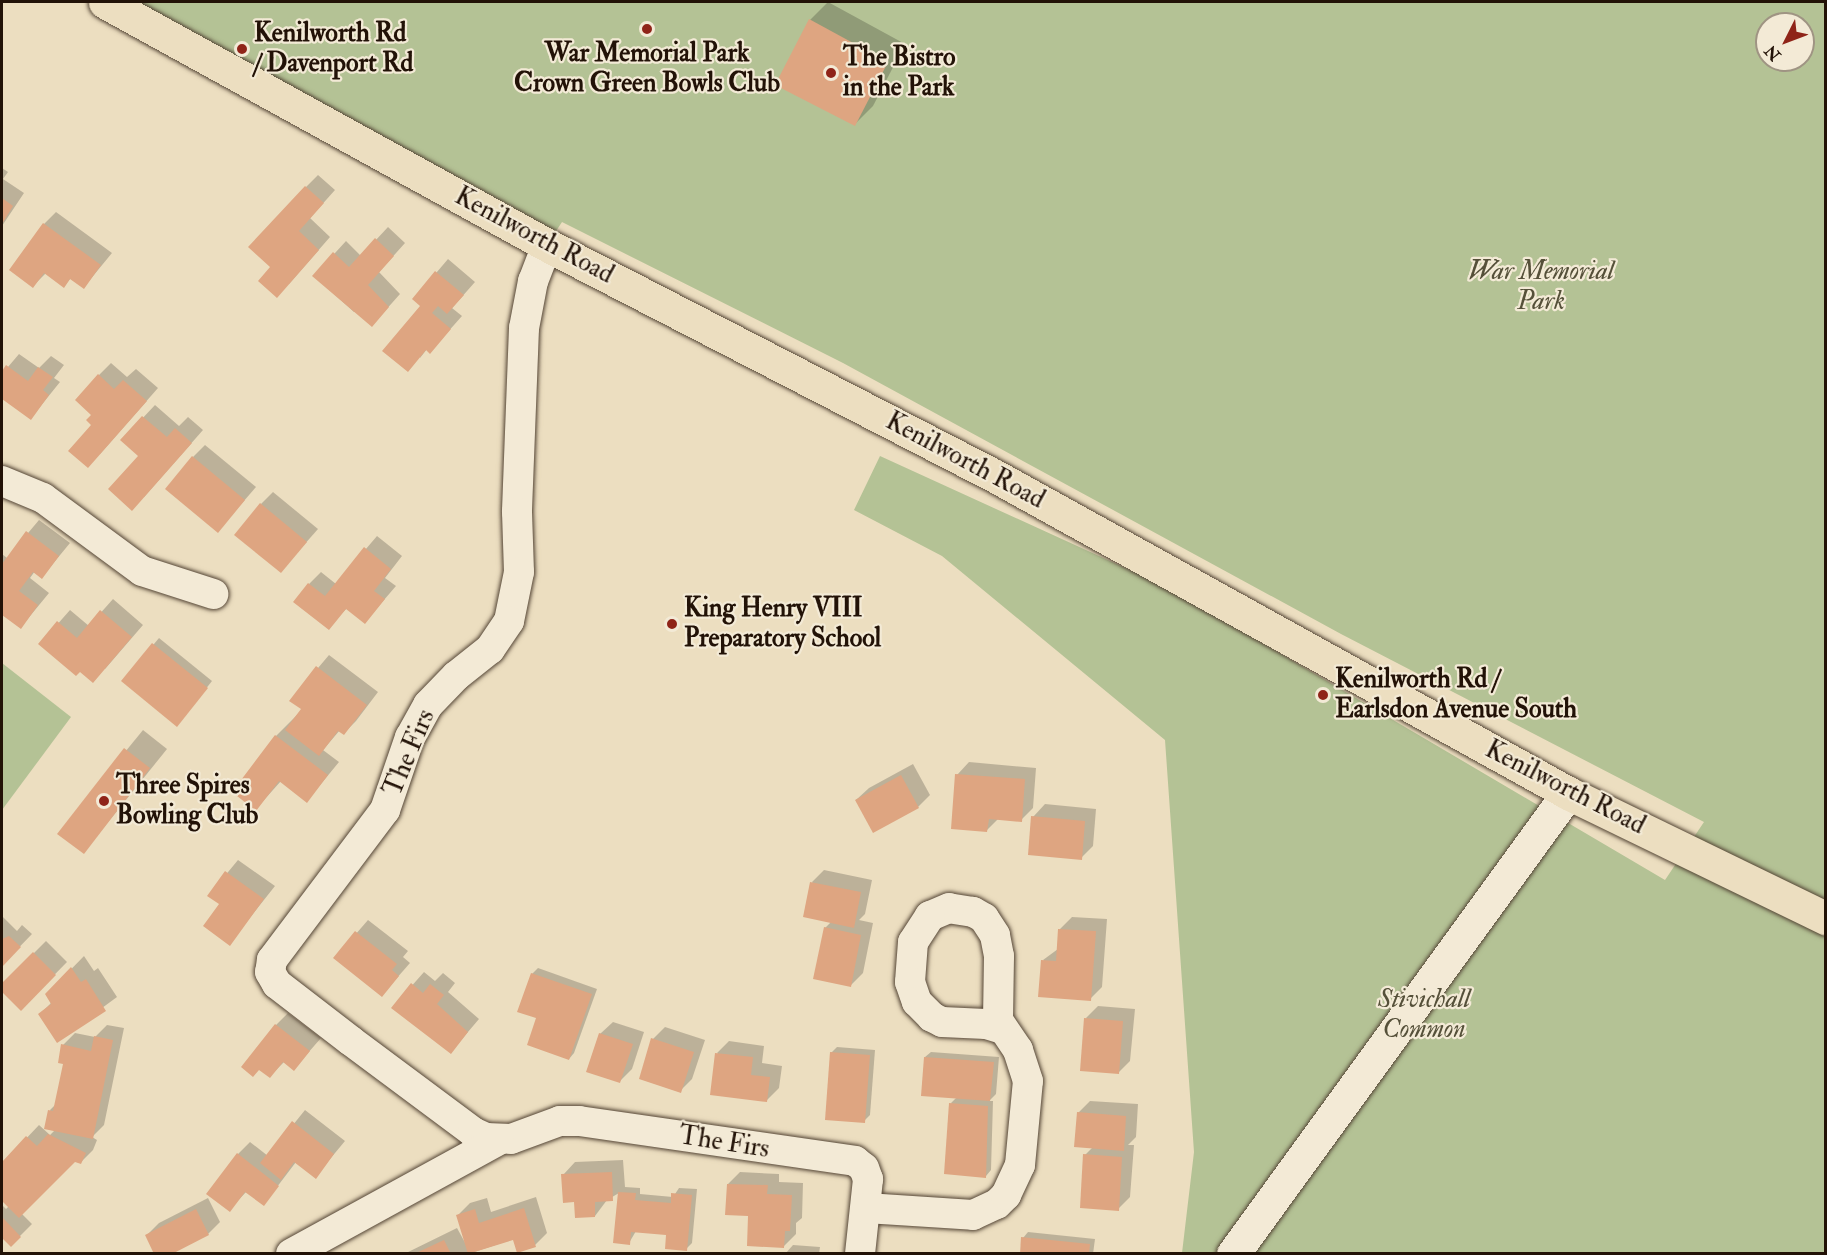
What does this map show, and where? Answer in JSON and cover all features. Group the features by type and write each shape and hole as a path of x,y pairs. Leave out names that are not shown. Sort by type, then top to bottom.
{"main road":[{"name":"Kenilworth Road","path":"105,2 547,245 995,476 1568,793 1826,918"},
{"path":"1233,1254 1568,793"}],"street":[{"name":"The Firs","path":"499,1140 473,1132 351,1041 277,984 270,966 385,810 411,737 428,705 456,676 490,649 512,615 519,572 517,512 524,328 531,289 547,245"},
{"path":"2,481 43,498 142,571 213,594"},
{"path":"866,1208 973,1215 997,1204 1006,1195 1020,1165 1028,1081 1018,1050 1002,1029"},
{"name":"The Firs","path":"291,1254 499,1140 569,1120 855,1161 867,1174 866,1208 860,1254"}],"green space":[{"path":"105,2 1825,2 1825,1253 1182,1253 1194,1152 1165,740 942,556 854,510 880,456 1169,588 1665,880 1704,822 1341,634 843,363 562,222 547,245"},
{"path":"2,663 71,717 2,810"}],"building":[{"name":"The Bistro in the Park","path":"809,19 888,62 855,126 775,85"},
{"path":"305,186 324,203 299,231 319,250 277,298 258,281 270,267 248,247"},
{"path":"2,198 13,206 2,224"},
{"path":"43,223 101,265 84,289 70,279 64,288 44,273 33,288 9,270"},
{"path":"375,238 394,256 368,285 389,307 372,327 312,276 333,252 349,267"},
{"path":"435,271 464,295 447,314 438,306 432,313 451,329 430,354 426,350 408,372 382,351 420,306 412,299"},
{"path":"6,365 28,381 38,367 53,377 43,390 49,395 31,420 2,399 2,371"},
{"path":"98,374 114,389 123,380 147,401 88,468 68,451 91,425 86,420 91,415 75,400"},
{"path":"142,416 167,437 175,428 192,443 132,511 108,489 138,456 120,440"},
{"path":"192,456 245,500 218,533 165,489"},
{"path":"260,503 307,542 281,573 234,535"},
{"path":"26,531 59,556 42,579 33,572 19,591 38,605 21,629 2,615 2,564"},
{"path":"364,547 391,569 374,591 385,599 365,624 346,609 329,630 293,602 308,583 325,596"},
{"path":"100,610 132,637 93,683 80,672 76,676 38,644 57,621 77,638"},
{"path":"152,643 208,688 177,727 121,681"},
{"path":"316,666 367,705 344,735 338,731 319,756 285,730 301,709 289,701"},
{"path":"275,735 328,775 307,803 279,781 256,811 232,792"},
{"name":"Three Spires Bowling Club","path":"124,748 150,768 84,854 57,834"},
{"path":"955,774 1025,779 1022,822 989,819 987,832 951,829"},
{"path":"901,775 919,808 873,833 855,800"},
{"path":"1031,816 1085,821 1082,860 1028,855"},
{"path":"225,871 264,899 230,946 203,926 219,904 207,896"},
{"path":"810,882 861,892 854,928 803,917"},
{"path":"824,927 861,935 851,987 813,979"},
{"path":"1058,929 1096,931 1091,1001 1038,997 1041,960 1056,961"},
{"path":"355,931 397,964 392,970 399,976 382,997 333,958"},
{"path":"9,936 21,947 2,967 2,939"},
{"path":"33,952 56,975 21,1011 2,992 2,983"},
{"path":"71,967 81,982 86,979 106,1011 57,1043 38,1014 51,1004 45,994"},
{"path":"531,973 592,994 569,1060 527,1045 536,1018 517,1012"},
{"path":"411,983 423,993 430,984 444,995 437,1004 468,1032 451,1054 391,1008"},
{"path":"1084,1018 1123,1021 1119,1074 1080,1071"},
{"path":"275,1024 310,1051 294,1071 283,1062 270,1078 259,1070 253,1077 241,1067"},
{"path":"599,1033 633,1044 620,1083 586,1072"},
{"path":"94,1036 113,1040 93,1139 44,1129 48,1110 53,1111 63,1064 58,1063 61,1044 91,1051"},
{"path":"651,1038 694,1052 681,1093 639,1079"},
{"path":"830,1052 870,1055 865,1123 825,1120"},
{"path":"715,1053 753,1057 751,1075 770,1077 767,1102 710,1095"},
{"path":"924,1057 994,1062 990,1101 921,1096"},
{"path":"949,1103 988,1106 986,1178 944,1174"},
{"path":"1077,1112 1126,1116 1124,1151 1074,1147"},
{"path":"292,1121 334,1154 316,1179 294,1162 281,1180 260,1163"},
{"path":"48,1134 86,1153 81,1164 75,1162 19,1218 2,1201 2,1162 26,1136 37,1146"},
{"path":"237,1153 279,1186 264,1206 245,1192 230,1212 206,1194"},
{"path":"1083,1154 1122,1157 1119,1211 1080,1208"},
{"path":"612,1172 613,1201 595,1202 595,1217 575,1218 574,1202 563,1203 561,1174"},
{"path":"727,1184 768,1185 767,1194 792,1195 790,1231 785,1231 784,1248 747,1246 748,1216 725,1215"},
{"path":"618,1192 636,1193 635,1200 671,1203 671,1193 692,1195 687,1251 665,1249 666,1235 631,1232 630,1245 613,1243"},
{"path":"524,1208 536,1247 517,1253 513,1240 468,1254 456,1215 475,1209 479,1223"},
{"path":"196,1209 209,1235 172,1254 154,1254 145,1235"},
{"path":"2,1217 21,1237 11,1247 2,1238"},
{"path":"1021,1237 1090,1244 1089,1254 1020,1254"},
{"path":"444,1240 451,1254 414,1254"}],"place":[{"name":"War Memorial Park Crown Green Bowls Club","path":"647,29"},
{"name":"Kenilworth Rd / Davenport Rd","path":"242,49"},
{"name":"The Bistro in the Park","path":"831,73"},
{"name":"King Henry VIII Preparatory School","path":"672,624"},
{"name":"Kenilworth Rd / Earlsdon Avenue South","path":"1323,695"},
{"name":"Three Spires Bowling Club","path":"104,801"}],"park label":[{"name":"War Memorial Park","path":"1541,287"},
{"name":"Stivichall Common","path":"1424,1015"}]}
